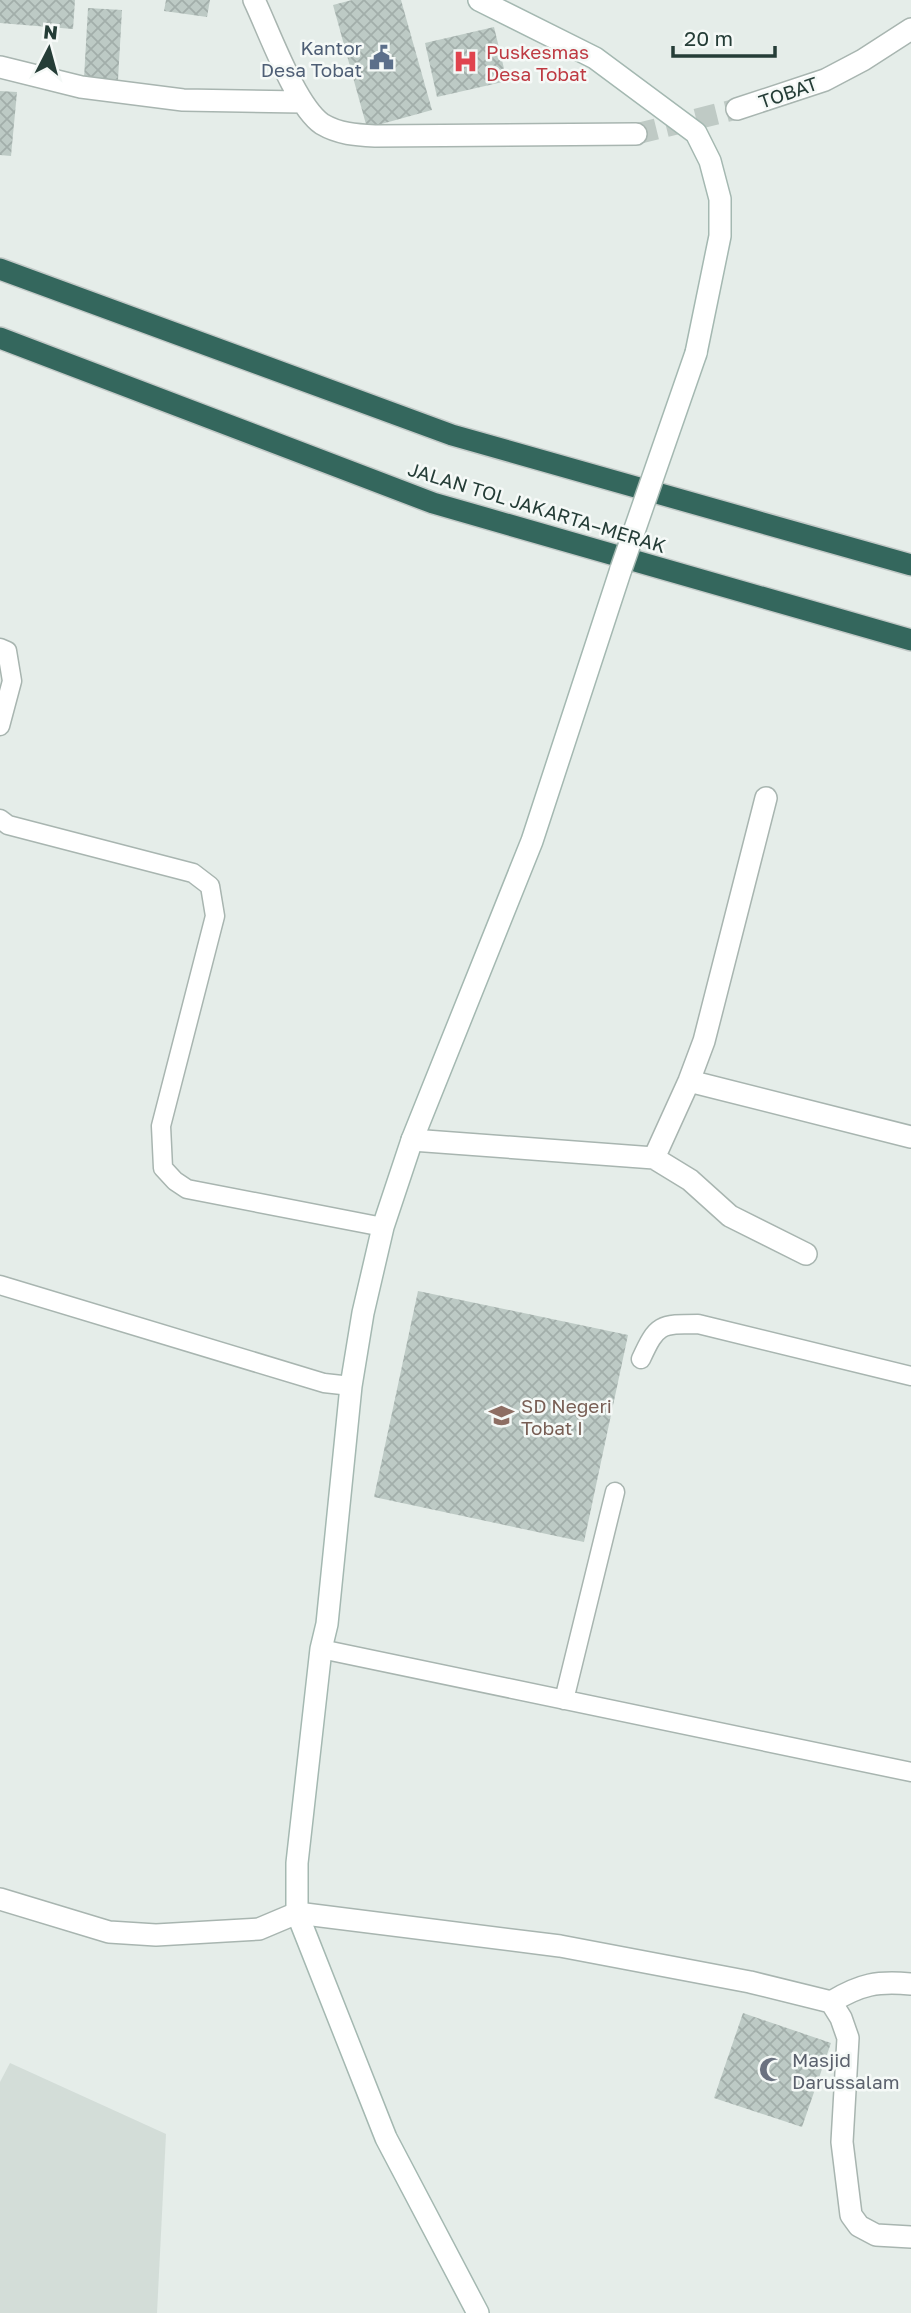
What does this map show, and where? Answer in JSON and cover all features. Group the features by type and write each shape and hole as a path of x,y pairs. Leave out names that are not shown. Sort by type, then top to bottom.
{"highway":[{"path":"0,269 452,435 911,565"},
{"name":"JALAN TOL JAKARTA–MERAK","path":"0,338 433,503 911,640"}],"street":[{"path":"254,0 302,102 321,123 345,134 636,134"},
{"path":"478,2313 386,2138 297,1913 297,1863 321,1649 327,1624 351,1386 363,1313 383,1227 412,1140 532,841 621,569 696,353 720,236 720,199 710,161 696,132 595,58 479,0"},
{"name":"TOBAT","path":"737,109 825,80 863,60 911,29"},
{"path":"0,67 81,87 183,100 302,102"},
{"path":"654,1158 704,1041 766,798"},
{"path":"689,1081 911,1137"},
{"path":"412,1140 654,1158 690,1180 730,1216 806,1254"},
{"path":"0,1899 109,1932 156,1935 259,1929 297,1913 560,1946 750,1982 831,2002 864,1984 911,1984"},
{"path":"831,2002 841,2018 848,2038 842,2142 851,2215 859,2226 876,2235 911,2237"}],"lane":[{"path":"0,648 8,651 12,681 0,726"},
{"path":"0,819 8,825 193,873 210,886 215,916 161,1126 163,1168 175,1181 187,1189 383,1227"},
{"path":"0,1285 324,1382 351,1386"},
{"path":"641,1359 650,1338 659,1328 675,1324 698,1324 911,1376"},
{"path":"565,1700 615,1492"},
{"path":"321,1649 911,1772"}],"shaded area":[{"path":"10,2063 166,2134 157,2313 0,2313 0,2082"}],"building":[{"path":"0,0 75,0 73,29 0,23"},
{"path":"166,0 210,0 207,17 164,11"},
{"name":"Kantor Desa Tobat","path":"352,0 401,0 432,110 367,128 333,5"},
{"path":"88,8 122,10 118,80 84,78"},
{"name":"Puskesmas Desa Tobat","path":"494,27 507,81 437,97 425,43"},
{"path":"0,91 17,92 11,156 0,155"},
{"name":"SD Negeri Tobat I","path":"418,1291 628,1335 584,1542 374,1497"},
{"name":"Masjid Darussalam","path":"743,2013 831,2043 802,2127 714,2098"}],"tunnel":[{"path":"636,134 737,109"}],"place":[{"name":"Kantor Desa Tobat","path":"382,58"},
{"name":"Puskesmas Desa Tobat","path":"466,62"},
{"name":"SD Negeri Tobat I","path":"501,1416"},
{"name":"Masjid Darussalam","path":"772,2070"}]}
